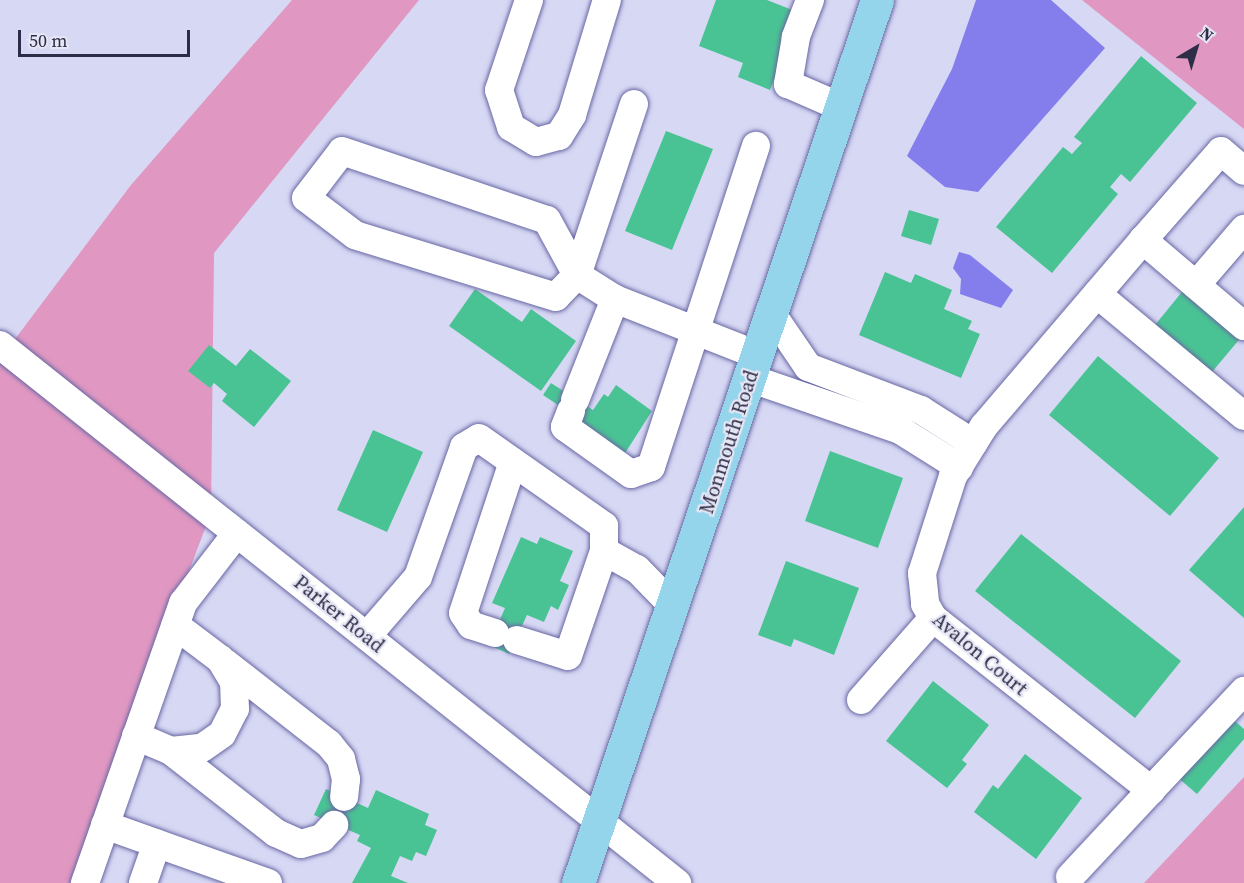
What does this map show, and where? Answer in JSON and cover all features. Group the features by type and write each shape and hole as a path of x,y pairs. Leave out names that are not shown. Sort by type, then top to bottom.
{"main road":[{"name":"Monmouth Road","path":"578,883 690,560 877,0"}],"street":[{"path":"529,0 499,90 511,127 536,142 559,136 572,115 607,0"},
{"path":"810,0 796,37 788,84 841,107"},
{"path":"634,104 577,275 556,297 355,236 306,198 342,151 547,220 577,275 615,299 696,331 753,367 900,430 959,467"},
{"path":"615,299 565,427 631,474 651,467 756,146"},
{"name":"Avalon Court","path":"1151,790 933,618 925,604 922,573 959,467 973,443 1097,294 1221,151 1244,171"},
{"path":"1196,285 1244,229"},
{"path":"1143,240 1244,326"},
{"path":"1097,294 1244,416"},
{"path":"772,315 808,367 921,410 973,443"},
{"name":"Parker Road","path":"0,345 677,883"},
{"path":"367,636 418,577 464,447 479,438 604,526 604,551 568,656 471,625 463,613 513,462"},
{"path":"85,883 183,603 237,533"},
{"path":"604,551 637,569 674,606"},
{"path":"637,569 690,560"},
{"path":"861,700 933,618"},
{"path":"175,625 329,744 341,759 346,779 344,797"},
{"path":"171,751 202,748 222,734 235,709 234,682 220,659"},
{"path":"1070,878 1244,691"},
{"path":"136,736 171,751 276,833 301,844 322,838 334,825"},
{"path":"105,825 157,843 213,873 268,883"},
{"path":"143,883 157,843"}],"shaded area":[{"path":"292,0 419,0 214,253 211,513 70,883 0,883 0,359 131,185"},
{"path":"976,0 1051,0 1105,48 978,192 945,187 907,156 952,69"},
{"path":"1082,0 1244,0 1244,129 1137,44"},
{"path":"959,252 970,255 1013,290 1001,308 960,294 961,279 953,268"},
{"path":"1244,777 1244,883 1144,883"}],"building":[{"path":"716,0 767,0 800,13 770,90 738,77 743,63 699,46"},
{"path":"1141,56 1197,103 1130,182 1121,174 1110,187 1118,194 1052,273 996,227 1063,147 1072,154 1082,143 1074,137"},
{"path":"666,131 713,149 672,250 625,231"},
{"path":"909,210 939,219 931,245 901,236"},
{"path":"885,272 911,283 915,274 952,290 944,309 972,321 968,329 980,334 961,378 859,335"},
{"path":"1186,287 1243,335 1212,372 1155,325"},
{"path":"475,289 522,322 531,309 576,341 541,391 449,326"},
{"path":"209,345 236,366 250,349 291,381 254,427 222,401 227,394 214,383 210,388 188,371"},
{"path":"1098,356 1219,458 1170,516 1049,415"},
{"path":"551,383 593,410 604,394 608,397 616,385 652,411 620,461 576,417 543,395"},
{"path":"373,430 423,452 387,532 337,510"},
{"path":"830,451 903,478 878,548 805,521"},
{"path":"1244,507 1244,618 1189,570"},
{"path":"1021,534 1181,661 1135,718 975,591"},
{"path":"521,537 537,544 540,537 573,551 560,581 569,585 558,610 551,606 544,622 527,615 509,654 489,645 505,608 492,603"},
{"path":"786,561 859,588 834,655 794,639 791,647 758,635"},
{"path":"933,681 989,725 962,760 967,764 947,788 886,741"},
{"path":"1229,716 1244,729 1244,739 1197,794 1177,777"},
{"path":"1025,754 1082,798 1036,859 974,812 993,785 998,789"},
{"path":"326,789 368,808 376,790 429,814 425,825 437,830 426,856 416,852 412,861 400,856 391,876 408,883 352,883 371,848 357,841 360,835 314,815"}]}
